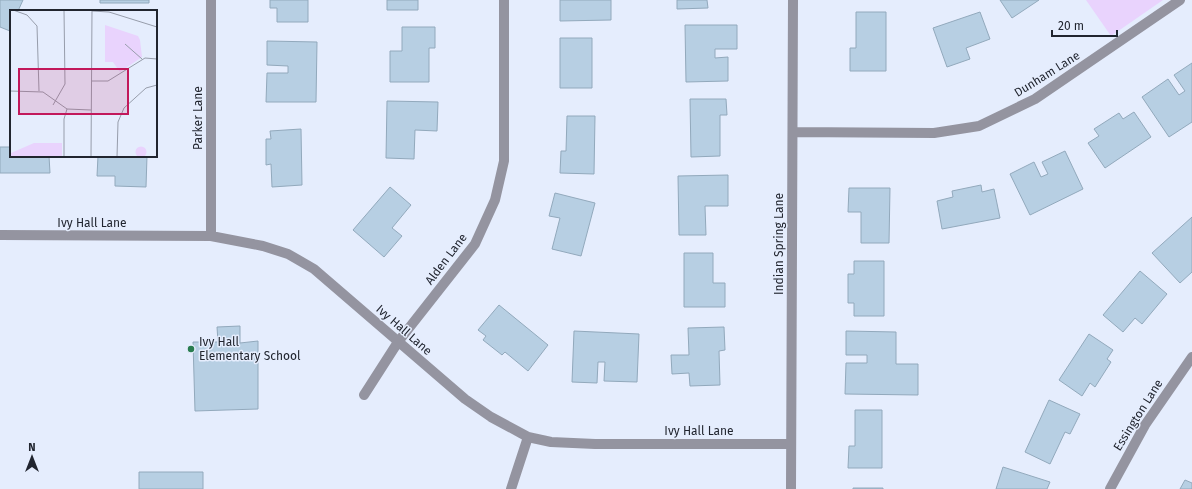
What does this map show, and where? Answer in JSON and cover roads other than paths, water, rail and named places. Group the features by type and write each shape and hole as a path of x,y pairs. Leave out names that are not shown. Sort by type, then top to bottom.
{"street":[{"name":"Parker Lane","path":"211,0 211,236"},
{"name":"Alden Lane","path":"364,395 398,342 475,244 495,200 504,161 504,0"},
{"name":"Indian Spring Lane","path":"791,489 793,0"},
{"name":"Dunham Lane","path":"792,132 934,133 979,126 1035,99 1180,0"},
{"name":"Ivy Hall Lane","path":"0,235 211,236 263,246 288,254 314,269 465,399 491,417 528,437 551,442 595,444 791,444"},
{"name":"Essington Lane","path":"1110,489 1145,425 1192,356"},
{"path":"511,489 528,437"}],"place":[{"name":"Ivy Hall Elementary School","path":"191,349"}]}
